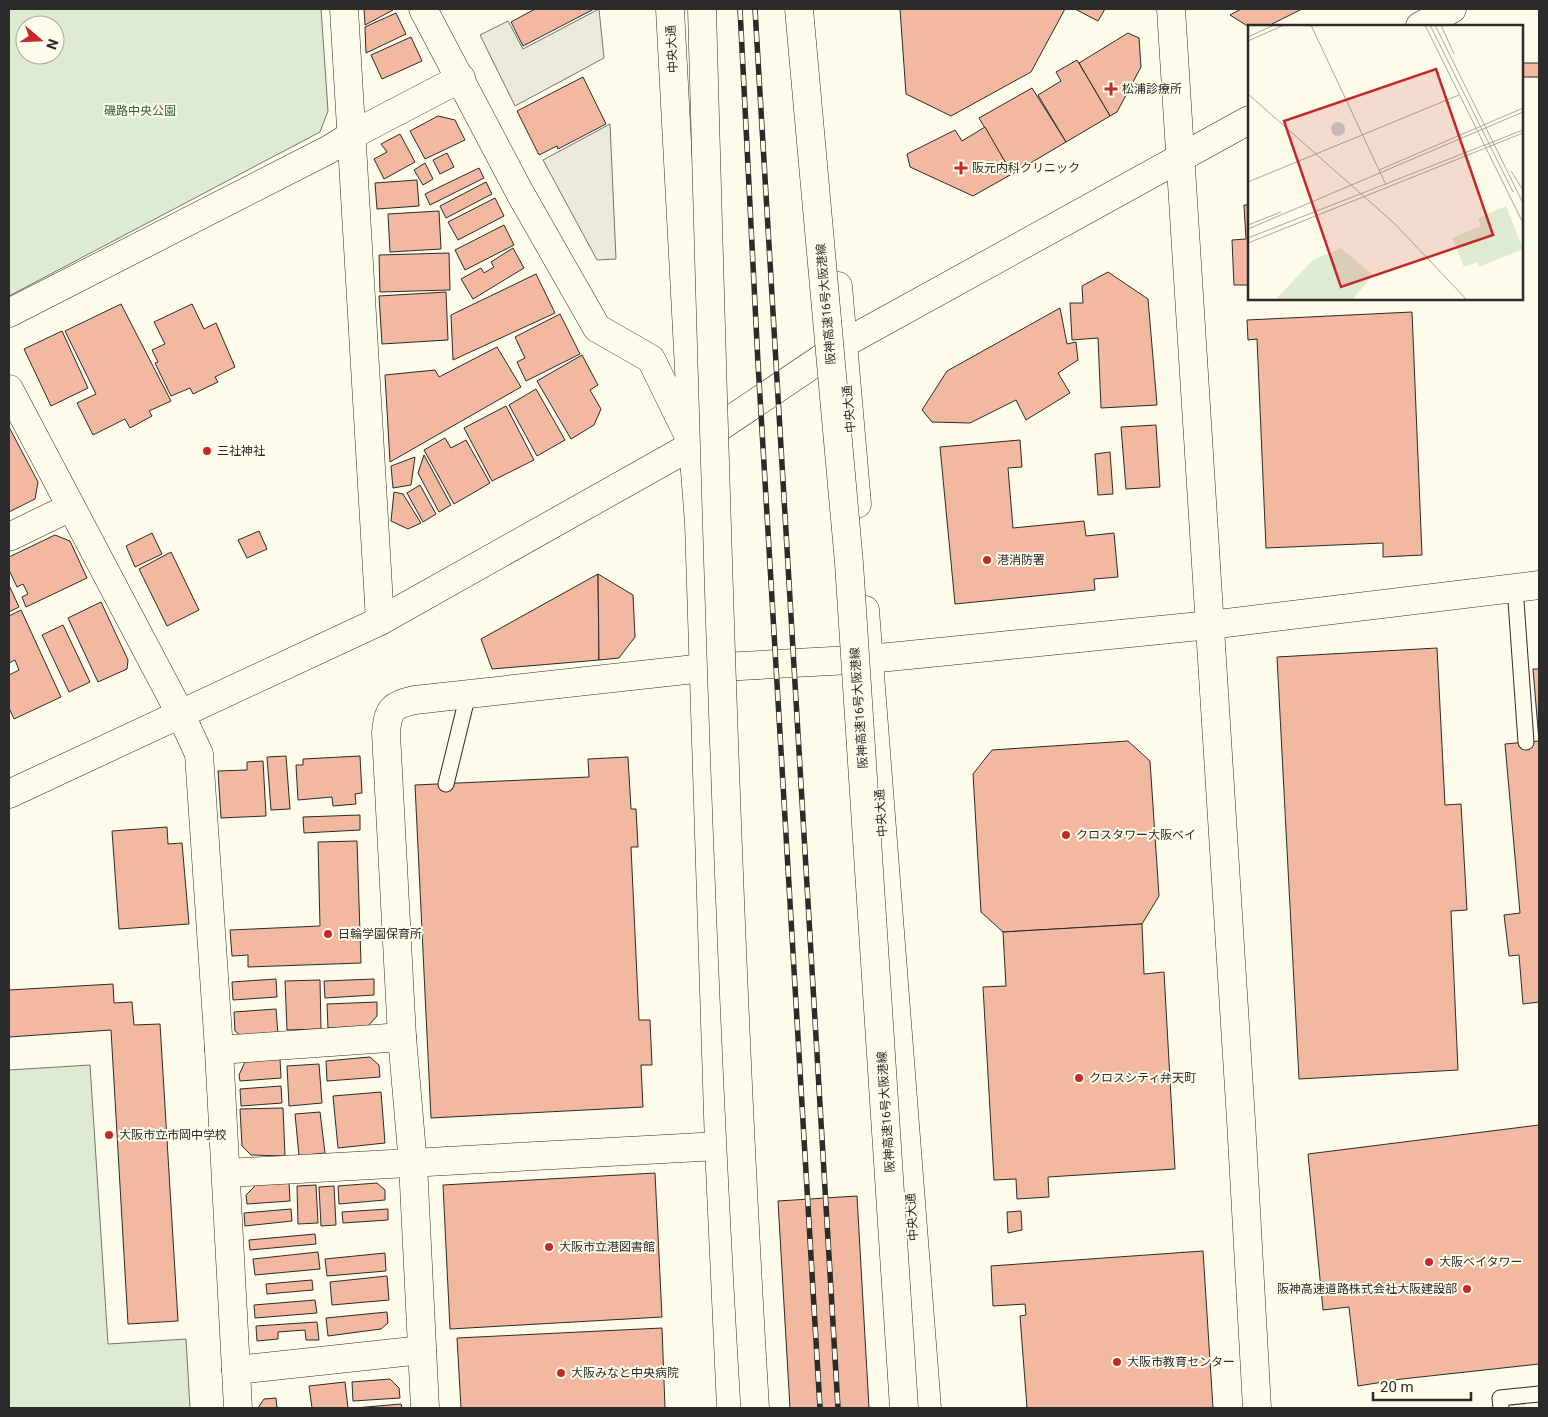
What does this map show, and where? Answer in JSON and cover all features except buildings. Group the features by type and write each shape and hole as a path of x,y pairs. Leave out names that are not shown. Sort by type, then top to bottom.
{"main road":[{"path":"344,9 380,622"},
{"path":"423,9 520,193 597,328 651,359 693,445"},
{"name":"中央大通","path":"670,9 693,445 699,522 719,1146 731,1408"},
{"path":"702,9 718,575 736,1030 755,1408"},
{"name":"阪神高速16号大阪港線","path":"799,9 850,573 904,1408"},
{"name":"中央大通","path":"812,9 843,344 869,659 927,1408"},
{"path":"1172,9 1179,158 1210,625 1257,1408"},
{"path":"1422,25 1452,9"},
{"path":"9,313 328,150 352,135 461,78"},
{"path":"9,794 380,622 693,445 843,344 1248,121"},
{"path":"9,390 181,715 199,754 219,1050 238,1408"},
{"path":"9,537 71,508"},
{"path":"425,1408 413,1164 402,1037 386,733 388,716 397,704 468,694 704,668 869,659 1210,625 1527,586"},
{"path":"219,1050 402,1037"},
{"path":"226,1173 719,1146"},
{"path":"236,1370 422,1350"}],"lane":[{"path":"1526,742 1527,586"},
{"path":"446,784 468,694"},
{"path":"1501,1408 1500,1398 1539,1394"}],"green space":[{"name":"磯路中央公園","path":"9,9 321,9 328,111 320,132 9,296"},
{"path":"90,1065 108,1344 186,1339 190,1408 9,1408 9,1070"}],"shaded area":[{"path":"599,9 604,58 515,106 480,35 508,21 523,49"},
{"path":"610,124 616,259 597,260 543,160"}],"railway":[{"path":"740,9 758,363 820,1408"},
{"path":"755,9 838,1408"}],"place":[{"name":"松浦診療所","path":"1111,89"},
{"name":"阪元内科クリニック","path":"961,168"},
{"name":"三社神社","path":"207,451"},
{"name":"港消防署","path":"987,560"},
{"name":"クロスタワー大阪ベイ","path":"1066,835"},
{"name":"日輪学園保育所","path":"328,934"},
{"name":"クロスシティ弁天町","path":"1079,1078"},
{"name":"大阪市立市岡中学校","path":"109,1135"},
{"name":"大阪市立港図書館","path":"549,1247"},
{"name":"大阪ベイタワー","path":"1429,1262"},
{"name":"阪神高速道路株式会社大阪建設部","path":"1467,1289"},
{"name":"大阪市教育センター","path":"1117,1362"},
{"name":"大阪みなと中央病院","path":"561,1373"}]}
